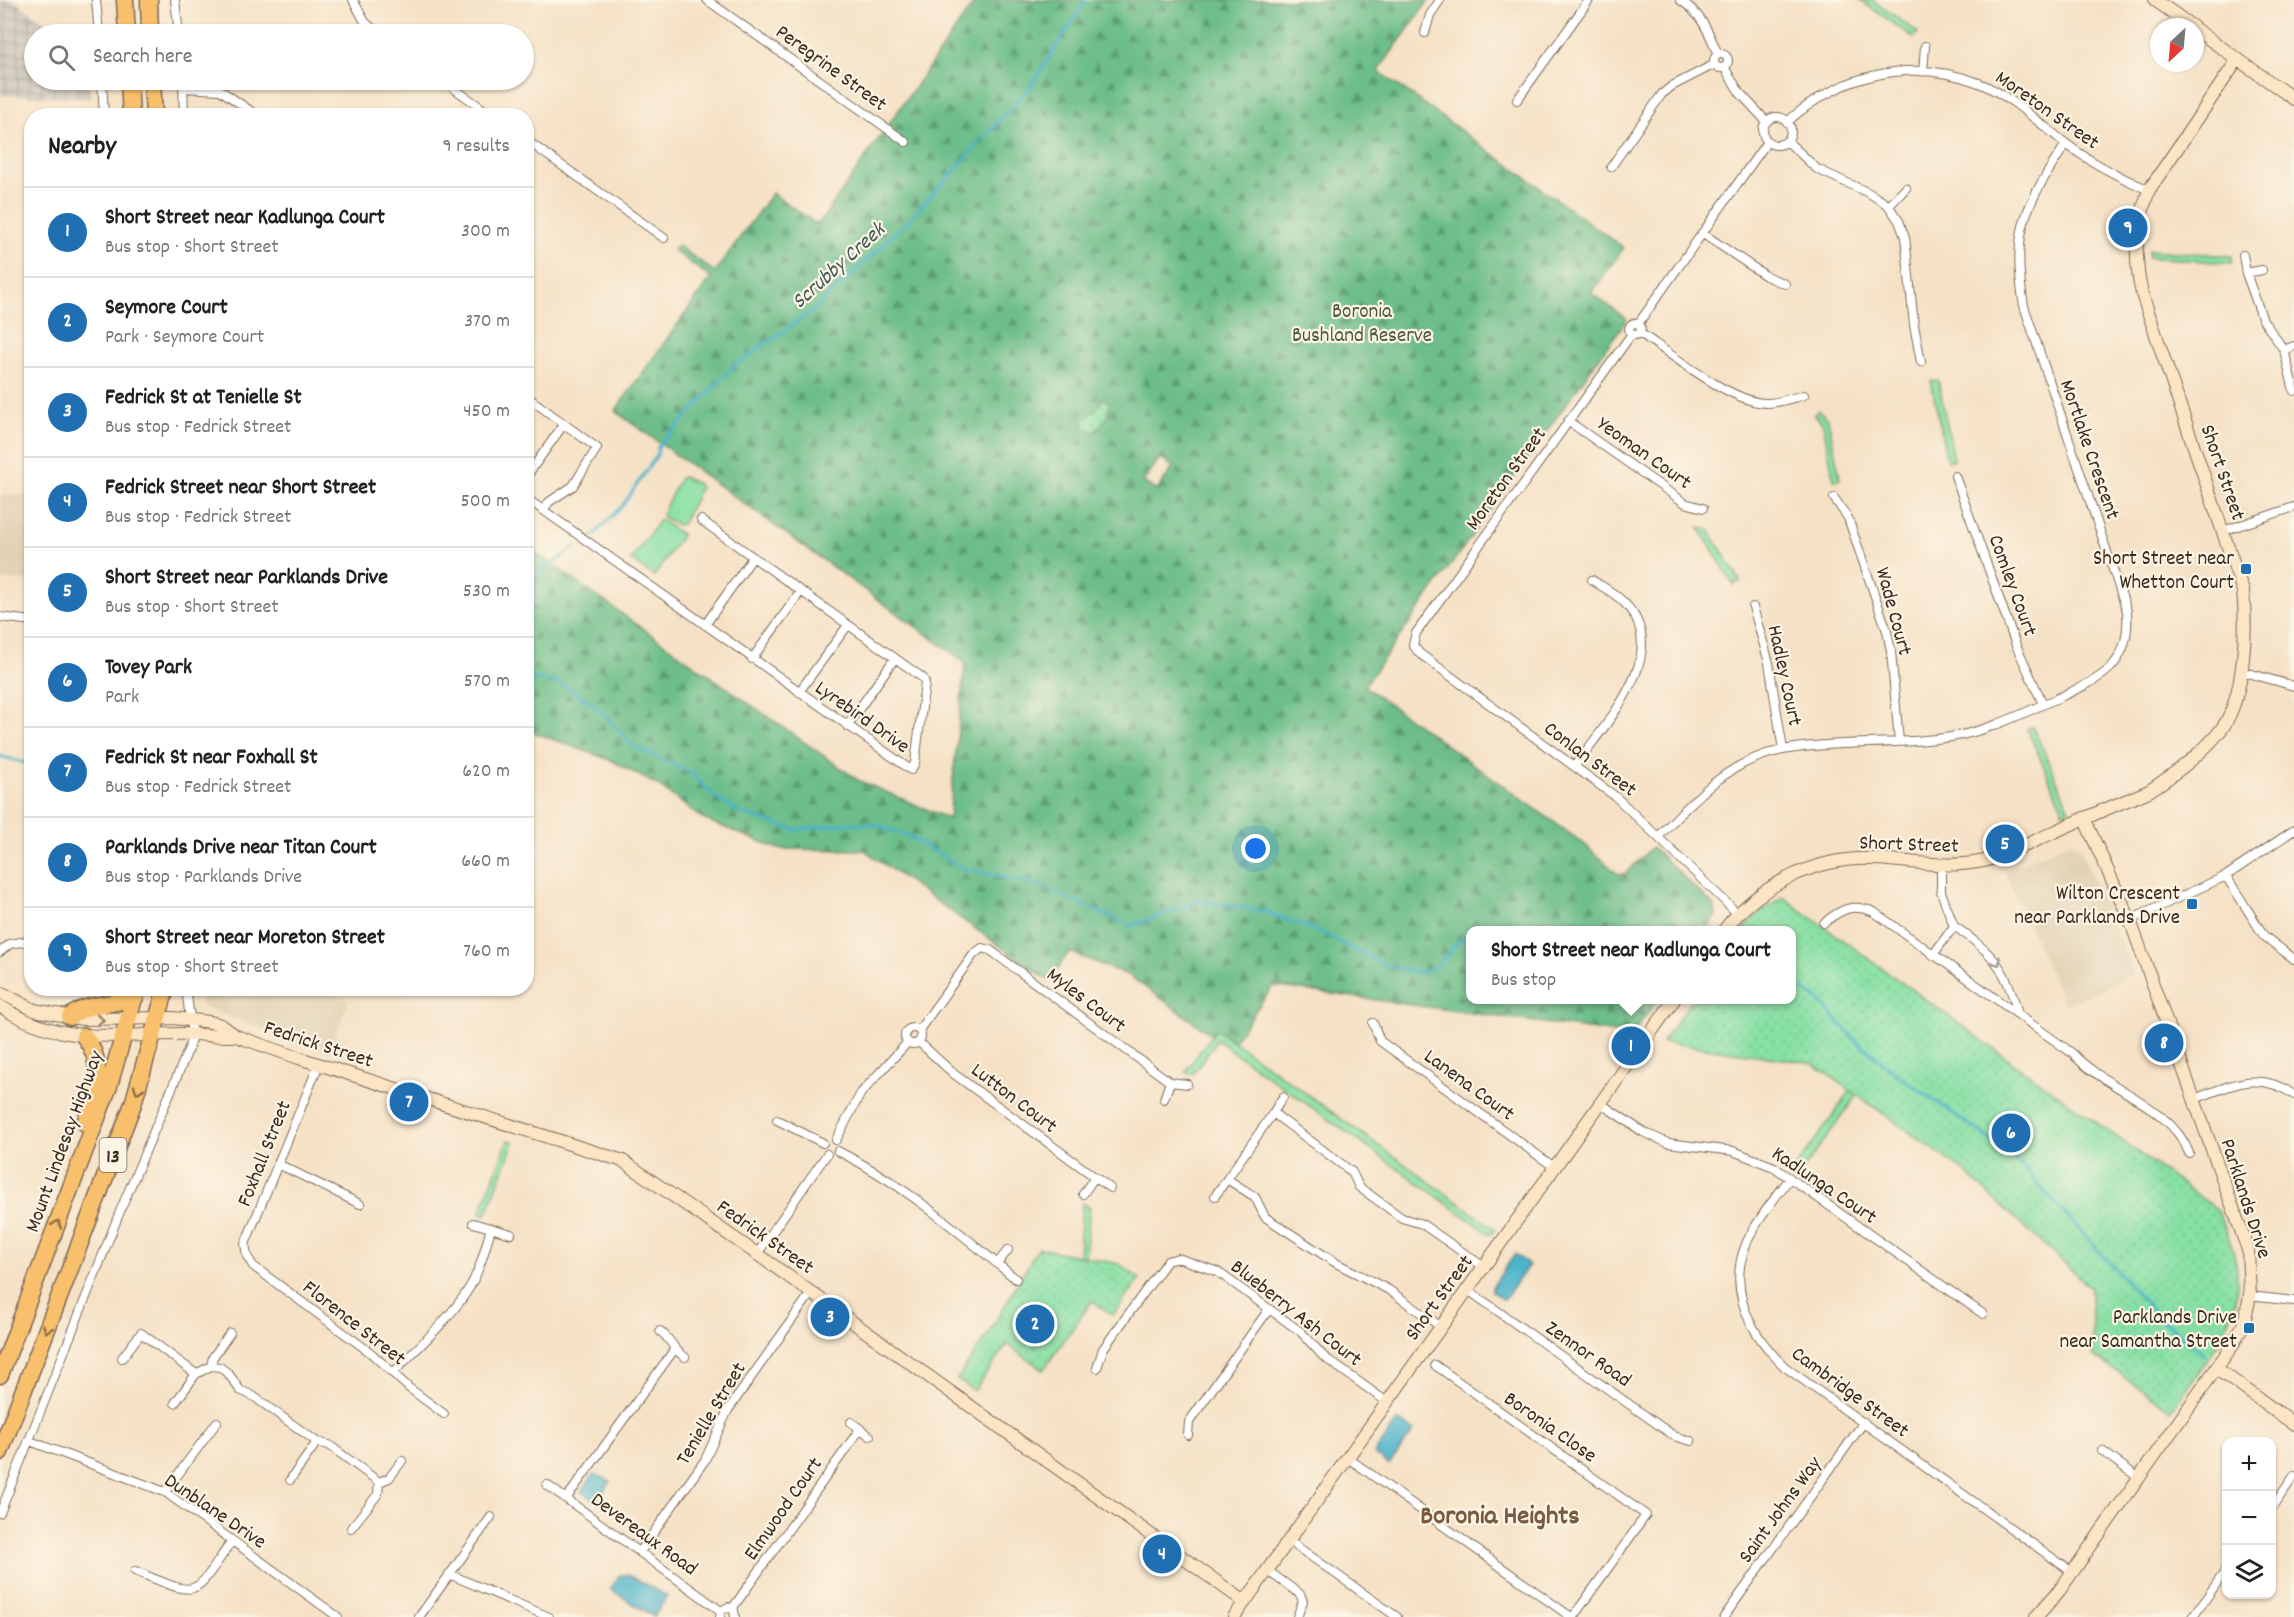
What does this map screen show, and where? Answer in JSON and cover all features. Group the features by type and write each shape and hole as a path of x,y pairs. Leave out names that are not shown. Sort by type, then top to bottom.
{"highway":[{"path":"115,0 116,11 122,24"},
{"path":"125,0 126,24"},
{"path":"149,0 150,24"},
{"path":"130,90 131,108"},
{"path":"153,90 154,108"},
{"path":"70,1017 79,1008 118,1003 130,996"},
{"name":"Mount Lindesay Highway","path":"0,1375 74,1181 126,1036 136,996"},
{"name":"13","path":"0,1452 133,1104 164,996"},
{"path":"74,1181 73,1160 98,1075 94,1051 84,1036"}],"street":[{"path":"96,0 98,24"},
{"path":"175,0 178,24"},
{"path":"353,0 367,24"},
{"name":"Peregrine Street","path":"707,0 906,142"},
{"path":"1425,33 1430,15 1440,0"},
{"path":"1517,100 1589,0"},
{"path":"1611,167 1662,94 1714,63 1718,54 1704,21 1680,0"},
{"path":"2155,0 2180,18"},
{"path":"2204,35 2294,99"},
{"path":"1923,72 1925,46"},
{"path":"1718,54 1725,55 1728,59 1724,67"},
{"name":"Short Street","path":"1727,926 1737,913 1753,899 1792,876 1842,861 1874,859 1941,867 1963,865 2005,854 2157,786 2212,740 2223,727 2231,708 2246,643 2243,591 2138,274 2136,233 2149,190 2238,59"},
{"path":"1714,63 1724,67 1740,93 1766,121"},
{"name":"Moreton Street","path":"1787,122 1807,104 1853,80 1876,75 1923,72 1980,83 2010,101 2099,167 2149,190"},
{"path":"103,90 104,108"},
{"path":"184,90 184,108"},
{"path":"220,90 246,108"},
{"path":"456,90 482,108"},
{"path":"1779,117 1787,122 1791,129 1787,141 1779,145 1767,142 1762,134 1766,121 1779,117"},
{"path":"1787,141 1817,169 1869,193 1889,206 1899,221 1905,237 1914,325 1921,362"},
{"name":"Moreton Street","path":"1413,645 1416,633 1636,330 1702,232 1767,142"},
{"name":"Mortlake Crescent","path":"1658,837 1704,789 1728,772 1783,750 1970,734 1989,729 2096,681 2112,668 2123,650 2128,632 2127,611 2024,306 2020,280 2019,243 2030,204 2066,144"},
{"path":"534,146 664,238"},
{"path":"1889,206 1906,188"},
{"path":"1702,232 1766,276 1785,284"},
{"path":"2243,255 2246,273 2260,314 2284,350 2294,391"},
{"path":"2246,273 2262,270"},
{"path":"1636,330 1697,373 1739,397 1767,403 1804,395"},
{"path":"2284,350 2294,346"},
{"path":"534,402 595,445 597,452 573,486 543,510"},
{"name":"Yeoman Court","path":"1568,421 1685,503 1703,508"},
{"path":"534,466 564,424"},
{"name":"Comley Court","path":"1955,476 2016,645 2043,704"},
{"name":"Wade Court","path":"1834,498 1848,519 1887,631 1891,651 1899,741"},
{"name":"Lyrebird Drive","path":"534,504 905,768 910,770 914,767 924,680 701,520"},
{"path":"2223,531 2294,507"},
{"path":"705,625 753,557"},
{"path":"1575,766 1632,684 1641,664 1642,641 1635,617 1620,598 1592,580"},
{"path":"752,659 801,591"},
{"name":"Hadley Court","path":"1752,607 1767,653 1783,750"},
{"path":"0,617 24,620"},
{"path":"800,692 848,625"},
{"name":"Conlan Street","path":"1413,645 1419,653 1616,797 1737,913"},
{"path":"847,726 895,658"},
{"path":"2241,671 2294,686"},
{"name":"Parklands Drive","path":"2036,1617 2072,1572 2217,1369 2244,1323 2250,1296 2248,1250 2130,920 2084,818"},
{"path":"2130,920 2226,876 2294,830"},
{"path":"1941,867 1941,892 1954,926 1991,953 2001,967 2018,1014"},
{"path":"2226,876 2264,936 2294,959"},
{"path":"1824,923 1840,910 1863,908 1885,919 2072,1053 2091,1071 2129,1094 2177,1129 2189,1153"},
{"path":"1933,955 1954,926"},
{"path":"0,952 10,944 24,941"},
{"name":"Myles Court","path":"919,1030 974,954 982,948 990,950 1170,1083"},
{"path":"0,992 34,1010 70,1017 130,1019 157,1026"},
{"path":"0,1513 121,1209 189,1048 192,1034 187,996"},
{"name":"Short Street","path":"1234,1617 1670,1004"},
{"path":"0,1006 50,1030 84,1036 126,1036 157,1026"},
{"name":"Fedrick Street","path":"157,1026 190,1018 221,1025 236,1036"},
{"name":"Lanena Court","path":"1373,1023 1380,1041 1554,1167"},
{"name":"Fedrick Street","path":"157,1026 192,1034 236,1036 623,1161 1245,1602"},
{"path":"838,1151 836,1140 861,1093 908,1042 918,1042 921,1036 919,1030 912,1028 907,1031 905,1036 908,1042"},
{"name":"Lutton Court","path":"918,1042 954,1074 1110,1188"},
{"name":"Foxhall Street","path":"247,1256 245,1244 319,1064"},
{"path":"2194,1099 2241,1082 2258,1080 2294,1095"},
{"path":"1164,1099 1170,1083 1187,1084"},
{"path":"1215,1196 1284,1097"},
{"name":"Kadlunga Court","path":"1600,1103 1643,1132 1668,1143 1733,1151 1774,1167 1983,1314"},
{"path":"1273,1113 1352,1172 1359,1188 1402,1218 1422,1224 1484,1267"},
{"path":"777,1120 823,1143 827,1154"},
{"path":"823,1143 829,1138 836,1140"},
{"path":"827,1154 834,1155 838,1151"},
{"path":"838,1151 879,1172 912,1194 1016,1279"},
{"path":"757,1254 827,1154"},
{"path":"278,1164 360,1204"},
{"path":"1083,1194 1094,1178"},
{"name":"Cambridge Street","path":"1790,1178 1753,1229 1743,1254 1739,1281 1742,1305 1750,1327 1765,1349 1785,1367 2072,1572"},
{"path":"1227,1179 1255,1197 1265,1217 1274,1224 1336,1263 1389,1290 1441,1327"},
{"path":"473,1222 511,1234"},
{"path":"393,1373 451,1312 469,1288 479,1268 491,1228"},
{"path":"997,1264 1008,1250"},
{"name":"Florence Street","path":"247,1256 253,1266 371,1353 444,1414"},
{"name":"Blueberry Ash Court","path":"1097,1368 1103,1349 1167,1261 1178,1258 1218,1272 1301,1332 1324,1357 1387,1402"},
{"name":"Zennor Road","path":"1468,1290 1674,1436 1690,1441"},
{"name":"Tenielle Street","path":"640,1552 705,1460 728,1410 811,1293"},
{"path":"2250,1296 2294,1301"},
{"path":"1188,1435 1190,1422 1269,1309"},
{"path":"660,1331 670,1338 674,1350 685,1357"},
{"path":"122,1358 141,1333 196,1374"},
{"path":"211,1366 213,1357 230,1333"},
{"path":"566,1499 674,1350"},
{"name":"Boronia Close","path":"1435,1365 1646,1515 1572,1617"},
{"path":"175,1403 196,1374 211,1366 220,1367 228,1373 240,1390 254,1395 317,1442 329,1444 379,1482"},
{"path":"2217,1369 2294,1424"},
{"path":"165,1492 217,1422"},
{"path":"851,1422 870,1436"},
{"name":"Saint Johns Way","path":"1724,1617 1864,1422"},
{"name":"Elmwood Court","path":"734,1613 860,1429"},
{"name":"Dunblane Drive","path":"30,1441 165,1492 338,1617"},
{"path":"290,1480 317,1442"},
{"path":"2102,1451 2139,1478"},
{"path":"1348,1458 1572,1617"},
{"path":"379,1482 389,1478 402,1461"},
{"path":"2276,1501 2294,1476"},
{"path":"351,1528 378,1494 379,1482"},
{"name":"Devereaux Road","path":"547,1485 640,1552 720,1614"},
{"path":"419,1617 491,1517"},
{"path":"135,1570 183,1590 192,1590 201,1585 232,1541"},
{"path":"1289,1541 1397,1617"},
{"path":"1268,1571 1300,1594 1303,1601 1297,1617"},
{"path":"449,1574 549,1617"},
{"path":"2193,1617 2222,1576"},
{"path":"720,1614 726,1607 734,1613"}],"shaded area":[{"path":"0,0 13,0 47,24 24,24 24,90 90,90 90,98 0,95"},
{"path":"0,495 24,495 24,581 0,580"},
{"path":"2071,842 2081,848 2133,975 2065,1005 2004,871"},
{"path":"199,996 339,996 349,1000 329,1053 203,1007"}],"green space":[{"name":"Boronia Bushland Reserve","path":"976,0 1429,0 1378,71 1624,248 1591,293 1627,319 1364,686 1583,843 1618,874 1625,874 1652,847 1713,905 1716,915 1709,926 1466,926 1466,1004 1654,1004 1632,1035 1273,986 1234,1041 1216,1029 1212,1035 1128,975 1069,952 1049,981 864,850 779,849 705,820 657,785 613,761 534,733 534,552 858,780 949,819 965,662 615,411 711,278 673,250 677,245 715,272 772,193 818,225","holes":["1160,458 1173,467 1157,491 1143,482"]},
{"path":"1860,0 1872,0 1918,33 1914,38"},
{"path":"2149,250 2232,256 2232,263 2149,257"},
{"path":"1938,380 1954,460 1947,461 1931,381"},
{"path":"1103,398 1110,403 1108,416 1095,432 1084,430 1082,420 1094,412"},
{"path":"1818,410 1828,419 1840,479 1834,480 1823,424 1814,415"},
{"path":"683,477 698,484 700,488 683,523 678,525 663,517 662,514 680,478"},
{"path":"660,519 682,535 654,576 631,560"},
{"path":"1699,528 1709,530 1740,581 1734,585"},
{"path":"2033,727 2070,810 2064,812 2027,729"},
{"path":"1783,897 2218,1210 2236,1264 2237,1292 2226,1329 2206,1363 2171,1410 2093,1355 2091,1288 1964,1171 1812,1063 1662,1042 1689,1004 1796,1004 1796,926 1745,926"},
{"path":"1216,1029 1495,1229 1491,1235 1217,1040 1192,1075 1186,1071"},
{"path":"1851,1090 1857,1095 1802,1172 1796,1167"},
{"path":"508,1140 514,1142 486,1215 480,1213"},
{"path":"1082,1203 1090,1208 1085,1257 1079,1256"},
{"path":"1038,1248 1119,1264 1140,1279 1113,1315 1092,1301 1043,1370 1007,1344 974,1391 957,1379 989,1333"}],"water":[{"path":"1515,1254 1529,1265 1504,1300 1492,1291 1492,1287"},
{"path":"1398,1420 1414,1431 1389,1465 1374,1454"},
{"path":"594,1474 611,1481 596,1502 581,1492"},
{"path":"619,1575 628,1575 667,1596 654,1617 610,1589"}],"waterway":[{"name":"Scrubby Creek","path":"593,536 623,505 657,455 658,447 733,367 815,309 911,218 1030,87 1086,0"},
{"name":"Scrubby Creek","path":"534,577 578,545"},
{"path":"534,678 559,683 595,705 634,747 690,772 716,798 740,813 795,830 852,823 874,824 912,838 962,868 1038,885 1131,926 1201,901 1263,911 1320,932 1382,964 1412,972 1427,971 1439,964 1459,941 1466,937"},
{"name":"Scrubby Creek","path":"0,756 24,763"},
{"path":"1796,986 1817,998 1853,1038 1899,1076 2010,1153 2154,1312 2204,1355"}],"place":[{"name":"Short Street near Moreton Street","path":"2128,228"},
{"name":"Short Street near Whetton Court","path":"2246,569"},
{"name":"Short Street near Parklands Drive","path":"2005,844"},
{"name":"Wilton Crescent near Parklands Drive","path":"2192,904"},
{"name":"Parklands Drive near Titan Court","path":"2164,1043"},
{"name":"Short Street near Kadlunga Court","path":"1631,1046"},
{"name":"Fedrick St near Foxhall St","path":"409,1102"},
{"name":"Tovey Park","path":"2011,1133"},
{"name":"Fedrick St at Tenielle St","path":"830,1317"},
{"name":"Seymore Court","path":"1035,1324"},
{"name":"Parklands Drive near Samantha Street","path":"2249,1328"},
{"name":"Fedrick Street near Short Street","path":"1162,1554"}],"district":[{"name":"Boronia Heights","path":"1500,1514"}]}
